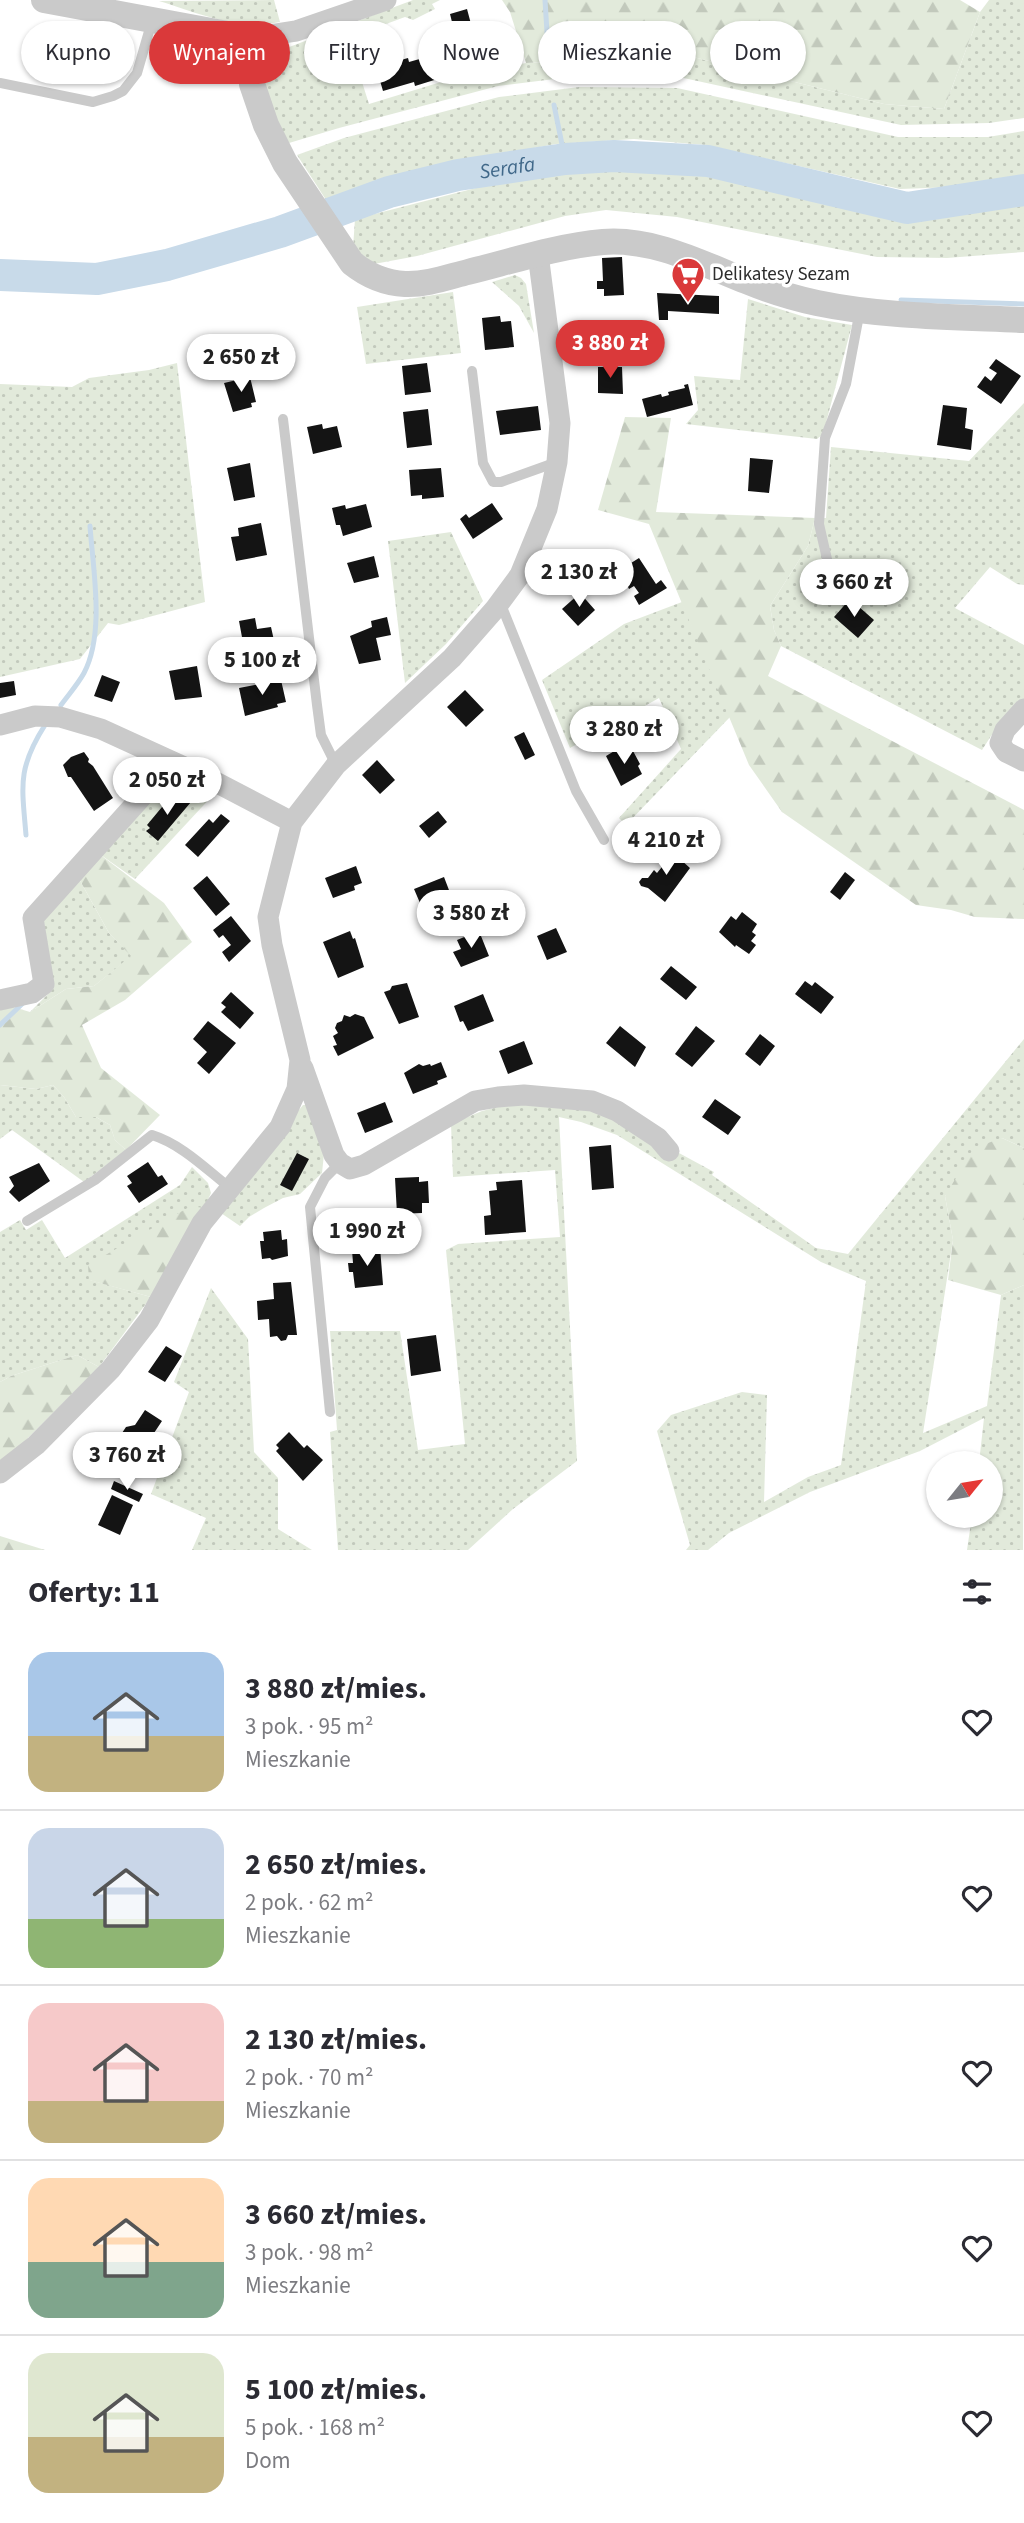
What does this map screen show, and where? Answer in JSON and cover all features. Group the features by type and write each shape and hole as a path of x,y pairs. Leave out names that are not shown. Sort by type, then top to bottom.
{"street":[{"path":"44,0 157,21"},
{"path":"290,32 386,0"},
{"path":"253,84 254,94 266,125 285,163 344,253 362,271 385,280 406,284 446,278 538,254 603,242 637,243 678,254 749,283 799,299 860,310 1024,320"},
{"path":"538,254 560,423 558,462 547,509 520,575 500,602 452,658 336,765 292,822 268,917 272,946 300,1060 334,1155 350,1169 364,1165 475,1101 524,1095 592,1101 617,1111 658,1138 669,1151"},
{"path":"1024,709 1005,730 1000,743 1006,752 1024,761"},
{"path":"0,725 35,716 60,717 101,729 292,822"},
{"path":"0,1000 32,993 44,984 33,918 173,762"},
{"path":"0,1474 36,1445 111,1369 149,1320 202,1223 280,1127 298,1089 300,1060"}],"lane":[{"path":"0,83 93,102 113,96 123,91 137,73 152,20"},
{"path":"827,559 819,524 825,438 846,384 860,310"},
{"path":"472,371 483,463 493,482 501,482 558,462"},
{"path":"284,419 321,734 336,765"},
{"path":"500,602 576,791 604,840"},
{"path":"27,1220 95,1180 152,1135 163,1138 190,1155 229,1187"},
{"path":"330,1412 310,1208 325,1178 340,1163"}],"green space":[{"path":"274,0 280,21 229,21 159,1"},
{"path":"413,0 440,0 432,4 435,9 413,20 405,17 394,21 358,21"},
{"path":"502,0 960,0 980,12 944,109 884,104 803,84 806,84 806,21 710,21 710,61 696,58 696,21 538,21 538,62 526,63 524,21 513,21"},
{"path":"989,0 1024,0 1024,118 989,123 901,125 711,84 803,84 884,104 944,109 980,12"},
{"path":"304,41 304,84 363,84 369,104 435,84 514,84 498,86 289,143 266,97 263,84 290,84 290,47"},
{"path":"696,58 710,61 710,84 696,81"},
{"path":"538,62 538,81 524,83 524,63"},
{"path":"579,87 677,88 898,137 988,137 1024,131 1024,178 955,187 900,189 706,145 634,139 556,144 426,168 330,206 297,155 344,138 499,97"},
{"path":"629,170 720,172 917,221 1024,205 1024,252 947,258 877,257 677,217 606,210 565,216 417,256 374,264 353,248 355,219 531,174"},
{"path":"515,275 526,284 534,333 519,306 492,282"},
{"path":"453,292 461,353 366,364 357,307"},
{"path":"748,299 805,317 852,325 823,434 817,439 686,424 698,410 694,376 740,380"},
{"path":"177,363 205,602 119,625 108,623 80,659 0,677 0,384 72,387 89,378 149,370"},
{"path":"1024,403 1024,585 1017,584 990,567 955,608 1024,645 1024,700 991,736 982,750 781,646 774,630 770,606 808,546 815,518 826,518 831,447 969,461"},
{"path":"625,417 671,418 656,512 815,518 808,546 770,606 774,630 781,646 768,676 1024,810 1024,919 975,917 916,905 782,812 749,765 649,524 598,510"},
{"path":"451,532 483,601 446,644 405,683 388,541"},
{"path":"682,602 730,717 626,825 619,818 681,749 659,698 570,748 542,680 624,624"},
{"path":"175,772 214,794 135,879 98,853"},
{"path":"98,853 164,903 192,942 125,1000 82,1025 101,1068 160,1115 126,1150 115,1140 110,1125 96,1117 76,1117 53,1085 36,1089 0,1085 0,1009 10,1006 30,1012 66,989 94,986 131,956 109,933 78,877"},
{"path":"78,877 109,933 132,956 94,986 66,989 30,1012 53,989 43,915"},
{"path":"1024,1039 1024,1148 1002,1138 945,1196 953,1240 923,1433 987,1406 1001,1295 1024,1285 1023,1550 967,1550 970,1528 1003,1528 1003,1451 980,1451 984,1418 920,1451 810,1492 729,1533 708,1550 686,1550 690,1545 657,1431 671,1415 742,1392 767,1395 764,1502 808,1477 841,1465 866,1281 821,1262 617,1135 559,1117 577,1461 513,1509 468,1550 338,1550 330,1432 337,1430 330,1331 400,1331 418,1450 465,1444 446,1250 458,1244 560,1237 555,1170 453,1177 451,1124 482,1111 514,1103 556,1104 609,1115 714,1172 712,1175 816,1248 848,1254"},
{"path":"0,1085 36,1089 53,1085 76,1117 96,1117 110,1125 115,1140 126,1150 84,1182 12,1130 0,1139"},
{"path":"303,1105 308,1105 324,1154 322,1173 300,1194 283,1198 264,1208 240,1226 218,1211"},
{"path":"1002,1138 1024,1148 1024,1285 1001,1295 948,1280 953,1240 945,1196 974,1148"},
{"path":"192,1167 208,1183 211,1193 204,1208 90,1280 151,1297 99,1367 77,1355 0,1382 0,1232 20,1220 26,1230 42,1220 65,1258 180,1185"},
{"path":"191,1206 204,1208 151,1297 89,1280 88,1265"},
{"path":"211,1288 248,1339 254,1452 278,1478 278,1529 312,1550 192,1550 206,1518 151,1494 189,1392 174,1382"},
{"path":"77,1355 99,1367 23,1443 0,1462 0,1382"},
{"path":"0,1536 45,1550 0,1550"}],"building":[{"path":"467,9 470,21 452,21 450,14"},
{"path":"408,58 409,62 418,59 418,84 421,84 415,86 414,82 383,91 381,84 404,84 404,59"},
{"path":"622,257 624,295 604,296 604,289 597,289 597,281 603,281 602,258"},
{"name":"Delikatesy Sezam","path":"657,293 719,296 719,314 668,311 668,320 659,320"},
{"path":"500,316 501,322 511,321 514,347 485,350 482,318"},
{"path":"627,335 627,347 601,348 601,336"},
{"path":"996,359 1021,376 1001,404 977,387 985,376 991,381 997,373 989,368"},
{"path":"427,363 431,392 405,395 402,366"},
{"path":"598,367 622,367 623,394 598,393"},
{"path":"250,377 256,402 251,403 252,407 233,412 224,383"},
{"path":"688,384 693,405 647,417 642,399 661,394 662,397 669,395 668,392 685,388 684,385"},
{"path":"943,405 967,408 965,428 973,430 971,450 937,445"},
{"path":"538,406 541,430 500,435 496,411"},
{"path":"428,409 432,445 407,448 403,412"},
{"path":"322,424 323,429 337,426 342,447 313,454 307,427"},
{"path":"750,458 773,460 769,493 748,491"},
{"path":"250,463 255,497 234,501 227,468"},
{"path":"441,468 444,497 422,499 422,495 411,496 409,470"},
{"path":"492,503 503,519 473,539 460,519 466,514 469,518"},
{"path":"366,504 372,527 343,536 340,525 336,525 332,508 345,505 346,509"},
{"path":"261,523 267,555 236,561 231,537 239,536 238,528"},
{"path":"374,556 379,577 354,583 347,563"},
{"path":"639,558 656,584 661,580 667,588 639,605 634,596 639,593 634,586 629,589 620,570"},
{"path":"580,593 595,610 578,626 562,609"},
{"path":"850,599 874,620 858,638 834,617"},
{"path":"387,617 391,635 376,638 381,660 359,664 350,636 372,627 371,621"},
{"path":"255,618 257,629 271,627 277,654 251,660 248,647 244,648 239,621"},
{"path":"197,666 202,697 175,700 169,671"},
{"path":"102,675 120,682 112,702 94,696"},
{"path":"281,680 286,702 277,704 278,707 245,716 239,688"},
{"path":"14,681 16,695 0,698 0,683"},
{"path":"465,690 484,710 466,727 447,707"},
{"path":"524,732 535,755 525,760 514,737"},
{"path":"621,747 626,755 633,751 642,774 621,786 606,756"},
{"path":"84,752 113,798 94,811 71,777 68,777 63,765 71,757"},
{"path":"377,760 395,780 380,794 362,775"},
{"path":"181,794 191,802 158,841 146,831 150,828 147,825 167,801 171,804"},
{"path":"438,811 447,822 429,838 419,826"},
{"path":"221,814 230,821 198,857 185,845 209,819 213,823"},
{"path":"671,851 690,868 665,902 639,882 642,878 648,878 654,870 657,873"},
{"path":"356,866 362,883 354,886 355,890 333,898 325,878"},
{"path":"845,872 855,880 840,900 830,892"},
{"path":"207,876 230,904 216,916 193,888"},
{"path":"444,877 452,898 423,910 414,889"},
{"path":"742,912 757,924 752,932 756,935 751,941 756,945 749,954 736,945 735,947 719,932 731,916 736,920"},
{"path":"231,916 251,941 229,962 222,952 231,945 223,935 219,938 213,930"},
{"path":"556,928 567,952 547,960 537,936"},
{"path":"350,931 353,939 355,938 364,967 338,978 323,942"},
{"path":"479,931 489,956 461,967 453,952 461,949 457,940"},
{"path":"671,966 697,987 686,1000 660,979"},
{"path":"805,981 812,986 815,982 834,997 821,1014 795,994"},
{"path":"407,983 419,1017 399,1024 384,992 392,986"},
{"path":"231,992 254,1013 240,1029 221,1012 226,1007 221,1003"},
{"path":"483,994 494,1021 468,1031 463,1021 460,1022 454,1006"},
{"path":"355,1014 364,1017 374,1038 338,1056 333,1046 337,1045 333,1036 338,1033 335,1028 337,1023 342,1021 344,1015 350,1017"},
{"path":"208,1021 236,1043 209,1074 197,1063 207,1052 193,1039"},
{"path":"620,1026 646,1047 635,1067 606,1043"},
{"path":"696,1026 715,1041 692,1067 675,1054"},
{"path":"760,1034 775,1046 760,1066 745,1054"},
{"path":"524,1041 533,1064 508,1074 499,1051"},
{"path":"441,1062 447,1077 437,1081 438,1084 413,1094 404,1073 419,1064 431,1066"},
{"path":"715,1099 741,1117 728,1135 702,1117"},
{"path":"385,1102 393,1122 365,1133 357,1113"},
{"path":"611,1145 614,1188 592,1190 589,1147"},
{"path":"297,1153 309,1159 292,1191 280,1185"},
{"path":"148,1162 158,1177 162,1175 168,1184 139,1203 127,1186 132,1183 127,1176"},
{"path":"39,1163 50,1181 19,1202 9,1192 14,1186 9,1177"},
{"path":"419,1177 419,1182 428,1181 429,1203 422,1203 422,1213 397,1214 395,1178"},
{"path":"522,1180 526,1232 485,1235 484,1216 491,1215 489,1191 497,1190 496,1182"},
{"path":"281,1230 282,1240 287,1239 288,1256 272,1260 262,1259 260,1241 264,1241 263,1232"},
{"path":"380,1247 383,1285 355,1288 353,1272 349,1272 348,1263 353,1263 352,1250"},
{"path":"291,1282 297,1335 288,1335 286,1340 281,1341 277,1336 270,1337 269,1319 258,1320 257,1301 274,1299 273,1283"},
{"path":"436,1335 441,1371 411,1376 407,1339"},
{"path":"166,1346 182,1356 165,1382 148,1372"},
{"path":"145,1410 162,1421 148,1442 165,1453 154,1471 140,1462 143,1457 118,1439 126,1427 135,1425"},
{"path":"289,1432 304,1448 307,1445 323,1460 303,1481 276,1451 279,1448 276,1445"},
{"path":"114,1481 143,1494 139,1502 111,1489"},
{"path":"112,1495 133,1505 120,1535 98,1525"}],"waterway":[{"path":"545,0 546,21"},
{"path":"554,105 565,159"},
{"name":"Serafa","path":"0,275 97,279 167,265 280,232 389,192 458,175 565,159 614,156 708,161 907,208 1024,190"},
{"path":"901,300 1024,304"},
{"path":"61,705 84,673 94,639 96,601 90,526"},
{"path":"26,835 23,778 30,754 45,725"},
{"path":"0,1025 22,1004"}],"place":[{"name":"Delikatesy Sezam","path":"688,304"}]}
